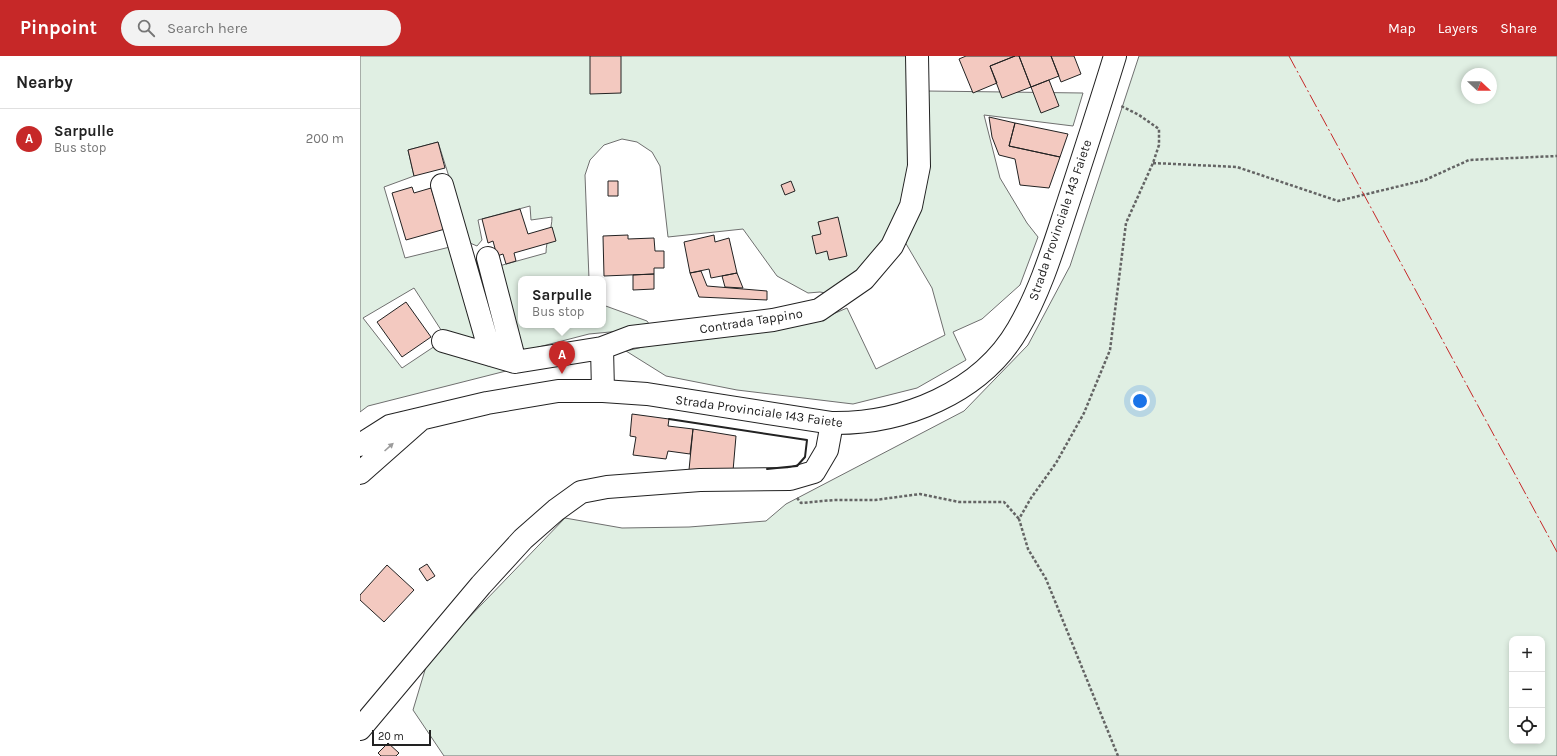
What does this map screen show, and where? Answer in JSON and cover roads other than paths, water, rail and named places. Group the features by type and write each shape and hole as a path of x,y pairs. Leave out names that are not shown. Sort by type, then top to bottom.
{"main road":[{"name":"Contrada Tappino","path":"515,362 602,348 631,336 773,320 819,310 864,279 892,246 911,206 919,166 917,56"},
{"name":"Strada Provinciale 143 Faiete","path":"360,445 390,426 487,402 558,391 603,391 647,394 832,423 853,423 902,415 938,401 967,384 993,361 1017,330 1038,288 1115,56"},
{"path":"442,185 491,355"},
{"path":"488,258 515,362"},
{"path":"443,341 515,362"},
{"path":"602,348 603,391"},
{"name":"Strada Provinciale 143 Faiete","path":"360,473 422,418"},
{"path":"360,729 481,585 523,539 556,510 581,492 607,487 700,480 790,479 814,472 827,450 832,423"}],"place":[{"name":"Sarpulle","path":"562,374"}]}
